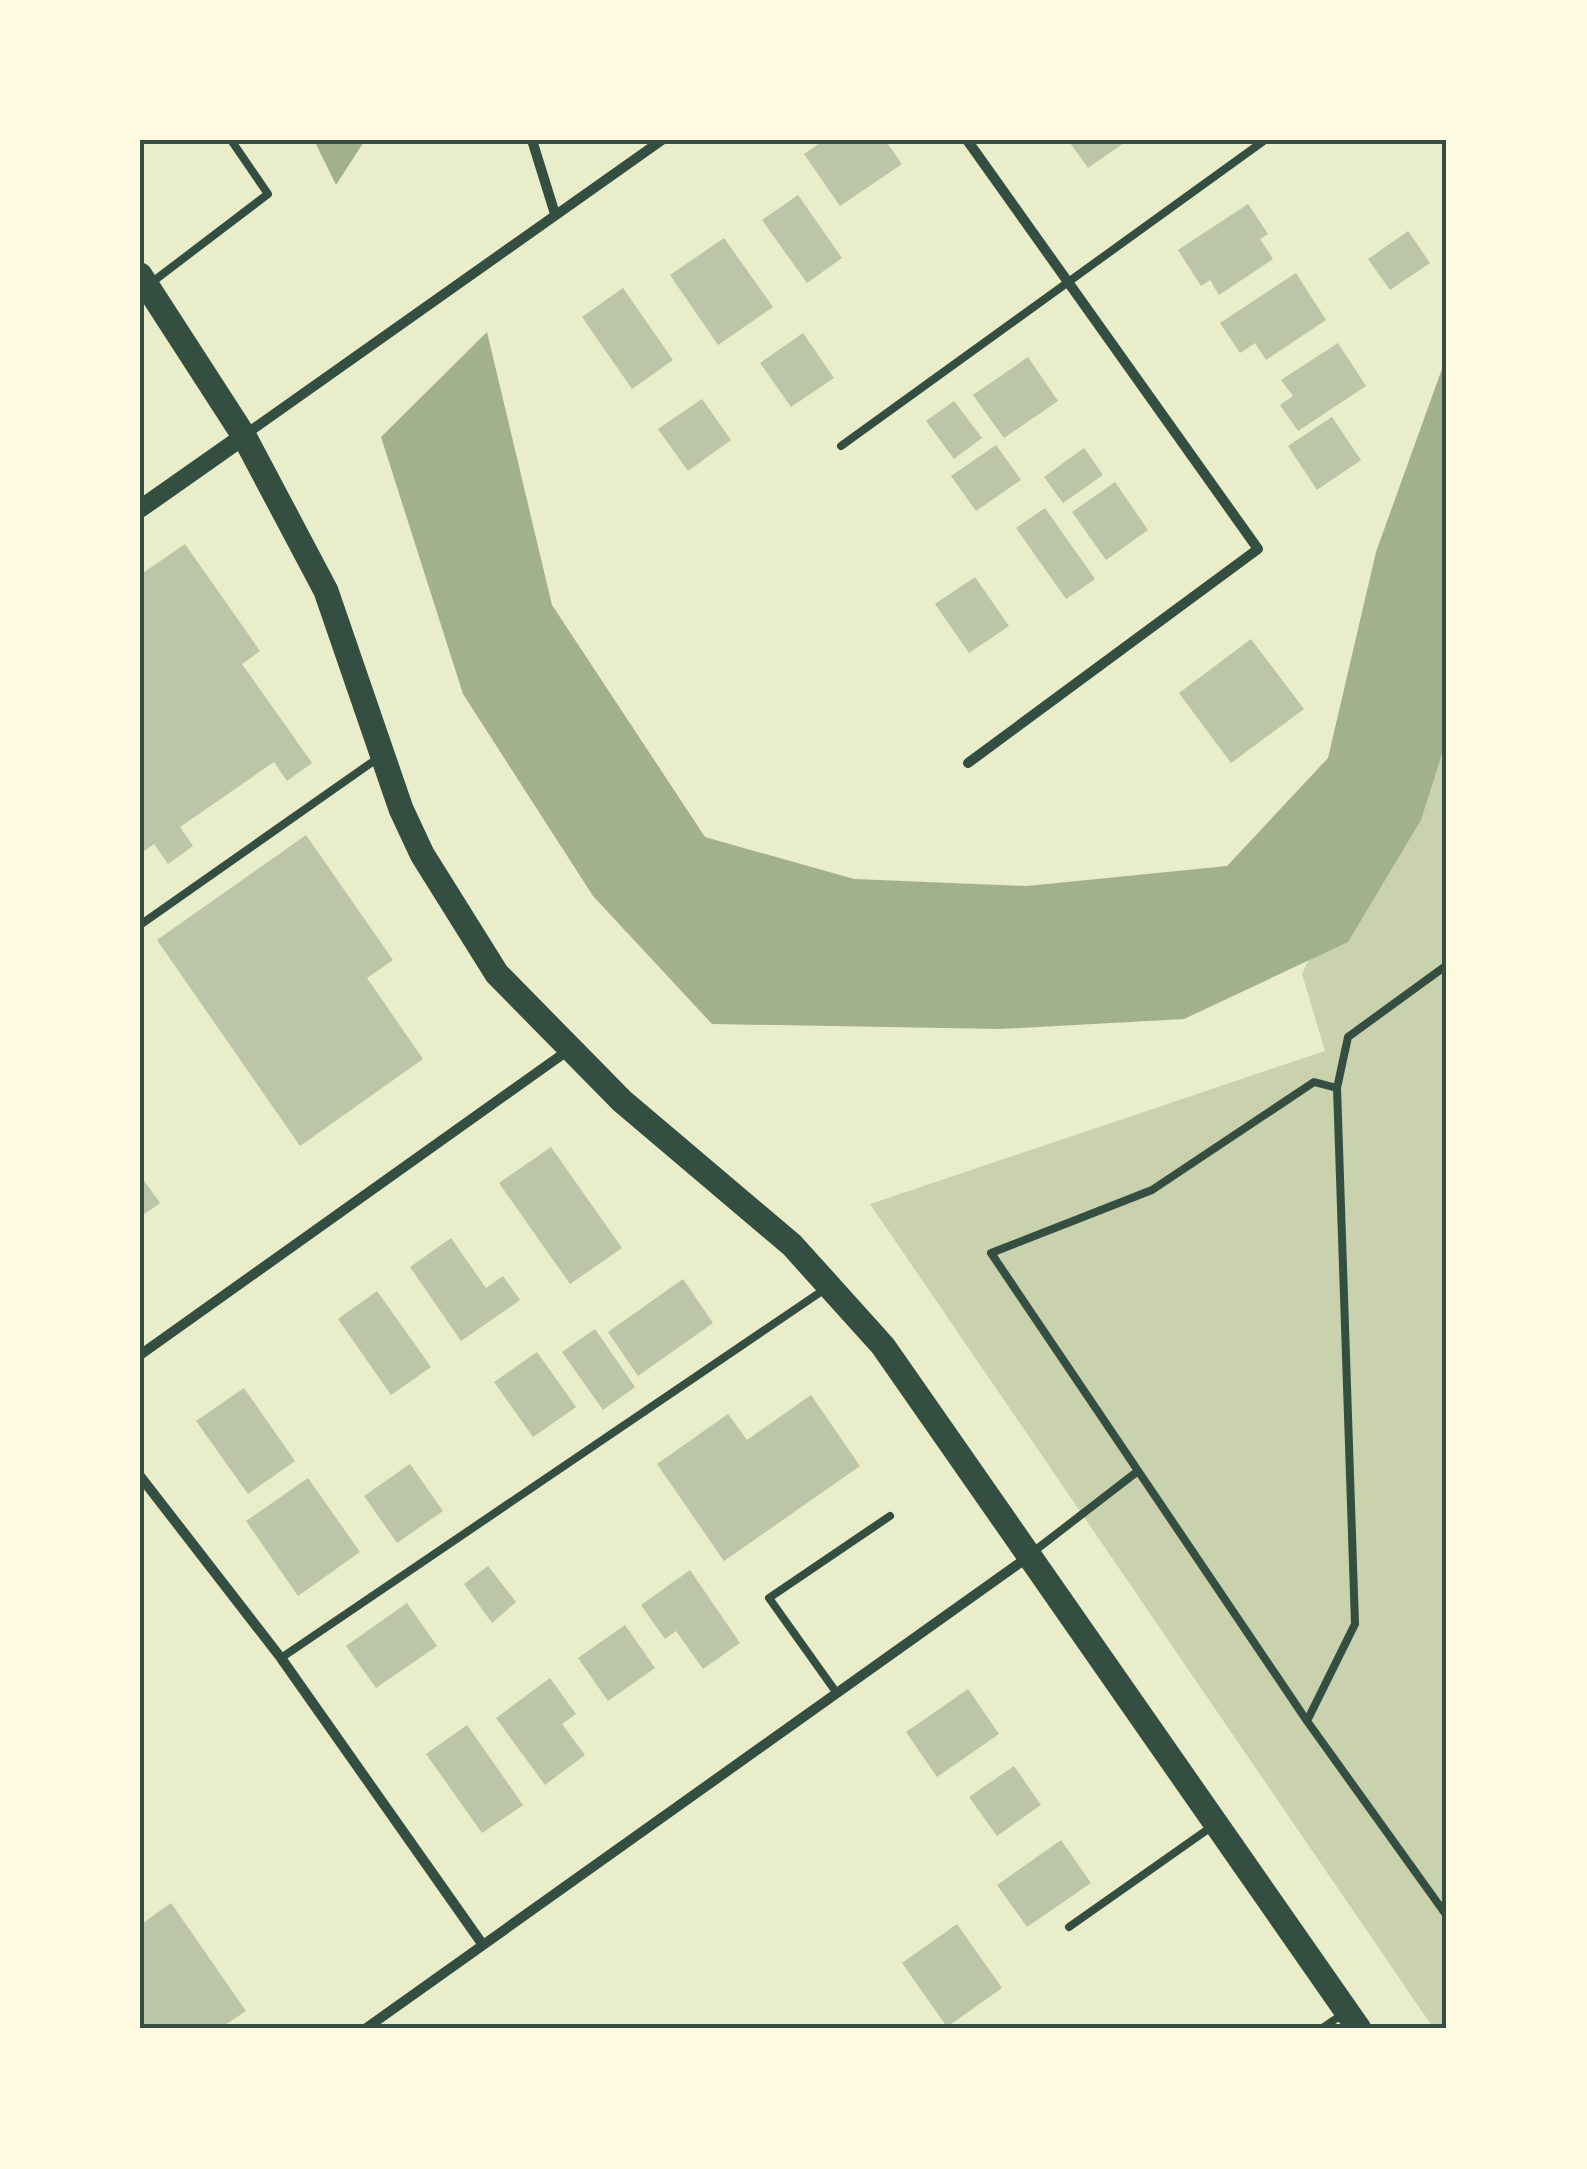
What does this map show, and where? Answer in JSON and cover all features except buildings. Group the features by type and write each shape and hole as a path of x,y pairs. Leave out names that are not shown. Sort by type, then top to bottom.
{"main road":[{"path":"144,280 244,436 326,591 402,809 422,854 496,974 622,1101 792,1245 883,1346 1353,2020"}],"street":[{"path":"532,140 555,214"},
{"path":"140,509 662,140"},
{"path":"967,140 1258,549 968,763"},
{"path":"140,1354 570,1049"},
{"path":"140,1476 281,1658 483,1945"},
{"path":"365,2029 1030,1555"}],"lane":[{"path":"144,280 268,194 231,140"},
{"path":"842,446 1265,140"},
{"path":"140,924 382,755"},
{"path":"1307,1721 1355,1624 1337,1088 1348,1036 1447,965"},
{"path":"1337,1088 1314,1082 1152,1190 991,1252 1307,1721 1447,1916"},
{"path":"281,1658 829,1286"},
{"path":"1030,1555 1138,1471"},
{"path":"836,1692 769,1598 890,1516"},
{"path":"1069,1927 1218,1823"},
{"path":"1321,2029 1353,2020"}],"shaded area":[{"path":"314,140 365,140 336,185"},
{"path":"487,332 552,605 705,837 854,879 1027,886 1227,866 1328,758 1376,552 1447,355 1447,738 1421,820 1348,942 1184,1019 1000,1029 712,1024 593,896 463,694 381,437"},
{"path":"1447,670 1447,2029 1434,2029 870,1204 1325,1051 1302,974"}]}
